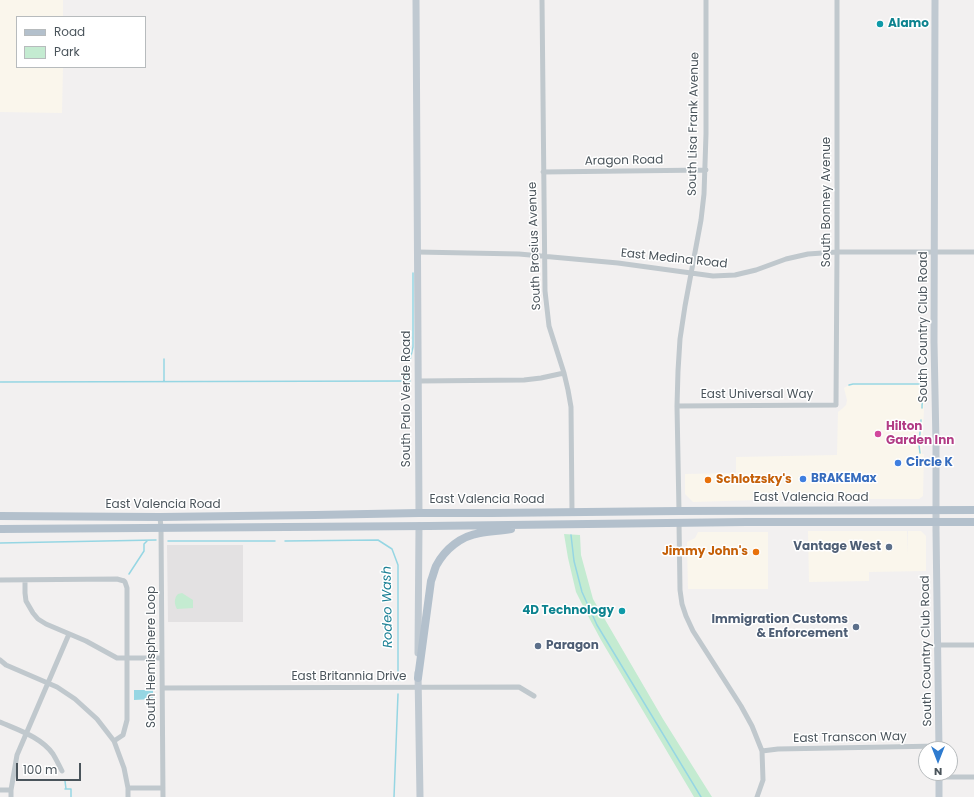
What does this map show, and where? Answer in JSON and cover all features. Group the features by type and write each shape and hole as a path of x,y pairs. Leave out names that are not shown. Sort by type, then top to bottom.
{"main road":[{"name":"East Valencia Road","path":"0,516 160,517 419,513 936,509 974,510"},
{"path":"679,511 680,523"},
{"name":"South Palo Verde Road","path":"419,513 419,526"},
{"name":"East Valencia Road","path":"0,529 974,522"},
{"path":"418,678 431,581 436,566 442,556 462,539 472,535 552,524"}],"street":[{"name":"South Palo Verde Road","path":"416,0 419,513"},
{"name":"South Brosius Avenue","path":"542,0 544,291 549,326 564,373 571,407 572,512"},
{"name":"South Lisa Frank Avenue","path":"679,511 677,406 680,339 684,306 701,220 706,170 706,0"},
{"name":"South Bonney Avenue","path":"836,404 837,0"},
{"name":"South Country Club Road","path":"935,0 934,342 939,741"},
{"name":"Aragon Road","path":"543,172 706,170"},
{"name":"East Medina Road","path":"417,252 519,254 544,256 618,263 713,276 735,276 786,259 808,254 837,252 974,252"},
{"path":"419,381 524,380 564,373"},
{"name":"East Universal Way","path":"677,406 836,404"},
{"name":"South Hemisphere Loop","path":"160,517 163,797"},
{"path":"680,523 680,590 682,604 686,616 700,641 752,726 762,752 763,780 757,797"},
{"name":"South Palo Verde Road","path":"419,526 418,687 420,797"},
{"path":"0,580 125,580 127,588 127,720 123,735 114,741"},
{"path":"25,580 26,602 33,614 42,622 90,643 117,658 162,658"},
{"path":"11,797 17,755 69,634"},
{"path":"938,645 974,645"},
{"path":"0,660 6,665 58,687 74,698 97,719 114,741 124,768 128,788 128,797"},
{"name":"East Britannia Drive","path":"162,688 519,687 534,696"},
{"path":"0,722 26,733 40,741 52,753 62,771"},
{"name":"East Transcon Way","path":"762,752 778,749 918,747"},
{"path":"958,776 974,777"},
{"path":"939,781 939,797"},
{"path":"128,788 163,788"},
{"path":"0,790 11,790"}],"shaded area":[{"path":"0,0 63,0 63,16 16,16 16,68 63,68 62,113 0,112"},
{"path":"852,383 921,383 925,386 922,454 924,454 923,496 919,499 792,499 693,502 685,494 685,474 736,473 736,457 837,455 838,412 846,405 847,400 844,388"},
{"path":"808,531 907,531 907,555 908,531 921,531 926,536 926,571 869,572 869,581 809,582"},
{"path":"698,532 768,532 768,589 688,589 687,542 695,538"},
{"path":"167,545 243,545 243,622 168,622"}],"green space":[{"path":"564,534 580,535 581,555 593,599 663,719 712,797 694,797 601,640 576,592"},
{"path":"182,593 193,600 193,608 177,609 175,599 178,594"}],"water":[{"path":"134,690 153,690 153,699 134,700"}],"waterway":[{"path":"410,360 413,347 413,273"},
{"path":"164,359 164,381"},
{"path":"403,380 407,376 410,368"},
{"path":"0,382 410,381"},
{"path":"849,385 920,384 922,393 922,408"},
{"path":"920,453 919,445 921,420"},
{"path":"571,535 574,561 582,592 597,625 701,797"},
{"path":"0,543 156,540"},
{"name":"Rodeo Wash","path":"285,541 378,540 392,549 398,565 398,680"},
{"path":"129,574 144,551 144,544 147,541"},
{"name":"Rodeo Wash","path":"168,541 275,541"},
{"name":"Rodeo Wash","path":"394,797 398,694"},
{"path":"65,781 65,789"},
{"path":"66,789 71,789 71,797"}],"place":[{"name":"Alamo","path":"880,24"},
{"name":"Hilton Garden Inn","path":"878,434"},
{"name":"Circle K","path":"898,463"},
{"name":"BRAKEMax","path":"803,479"},
{"name":"Schlotzsky's","path":"708,480"},
{"name":"Vantage West","path":"889,547"},
{"name":"Jimmy John's","path":"756,552"},
{"name":"4D Technology","path":"622,611"},
{"name":"Immigration Customs & Enforcement","path":"856,627"},
{"name":"Paragon","path":"538,646"}]}
